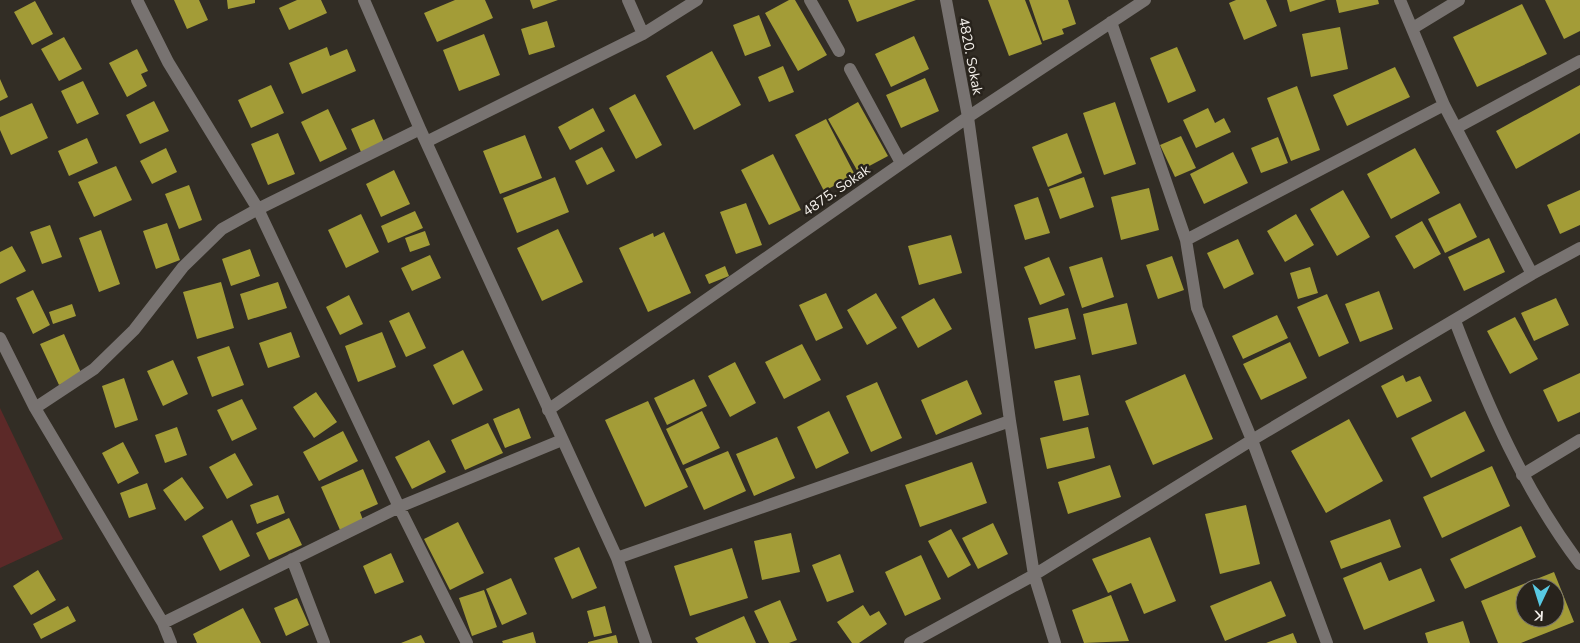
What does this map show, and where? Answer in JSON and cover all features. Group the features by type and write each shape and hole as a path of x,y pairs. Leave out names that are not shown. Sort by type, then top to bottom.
{"street":[{"path":"137,0 168,62 258,209 399,507 467,643"},
{"path":"364,0 420,129 617,558 646,643"},
{"path":"628,0 643,34"},
{"path":"426,142 643,34 697,0"},
{"path":"810,0 839,51"},
{"name":"4820. Sokak","path":"946,0 968,117 1010,421 1034,575 1055,643"},
{"name":"4875. Sokak","path":"548,410 901,163 1145,0"},
{"path":"1400,0 1444,105 1532,274"},
{"path":"1413,28 1459,0"},
{"path":"1111,22 1186,240 1197,308 1252,440 1327,643"},
{"path":"1456,128 1580,61"},
{"path":"850,69 901,163"},
{"path":"1186,240 1444,105"},
{"path":"35,408 94,369 134,330 183,267 222,229 258,209 420,129"},
{"path":"910,643 1034,575 1252,440 1532,274 1580,248"},
{"path":"1455,321 1484,396 1522,475 1580,564"},
{"path":"0,338 35,408 162,623 171,643"},
{"path":"617,558 1010,421"},
{"path":"162,623 399,507 562,440"},
{"path":"1522,475 1580,440"},
{"path":"292,559 324,643"}],"shaded area":[{"path":"0,408 63,539 0,568"}],"building":[{"path":"174,0 199,0 208,20 187,29"},
{"path":"227,0 255,0 255,3 228,9"},
{"path":"297,0 321,0 327,13 289,30 279,8"},
{"path":"455,0 485,0 493,18 437,42 424,13"},
{"path":"530,0 558,0 533,9"},
{"path":"789,0 795,0 827,55 798,71 765,13"},
{"path":"848,0 916,0 857,22"},
{"path":"988,0 1025,0 1042,44 1009,56"},
{"path":"1029,0 1068,0 1076,24 1062,29 1064,34 1043,41"},
{"path":"1236,0 1266,0 1277,26 1244,40 1229,3"},
{"path":"1287,0 1326,0 1290,12"},
{"path":"1336,0 1378,0 1379,4 1339,13"},
{"path":"1545,0 1580,0 1580,31 1564,39"},
{"path":"35,1 53,34 32,45 14,12"},
{"path":"1522,4 1547,54 1477,87 1453,37"},
{"path":"759,15 771,46 745,56 733,25"},
{"path":"547,21 555,47 529,55 521,29"},
{"path":"1340,27 1348,69 1311,77 1302,34"},
{"path":"484,34 500,75 459,91 443,50"},
{"path":"914,36 929,69 891,87 875,54"},
{"path":"64,37 82,69 59,81 41,49"},
{"path":"327,47 330,56 347,49 356,71 302,94 289,63"},
{"path":"1177,47 1196,91 1168,103 1150,58"},
{"path":"137,49 148,71 141,74 147,86 127,97 109,63"},
{"path":"712,51 741,105 694,130 666,76"},
{"path":"783,66 794,92 769,102 758,77"},
{"path":"1395,67 1410,97 1347,126 1333,95"},
{"path":"925,78 939,111 901,128 886,95"},
{"path":"0,79 8,97 0,101"},
{"path":"83,81 99,114 77,124 61,91"},
{"path":"271,85 284,113 251,128 238,100"},
{"path":"1580,85 1580,133 1516,169 1496,131"},
{"path":"1297,86 1320,150 1291,161 1267,98"},
{"path":"635,94 662,145 636,159 609,108"},
{"path":"154,101 169,131 140,144 126,115"},
{"path":"858,102 888,156 858,172 828,119"},
{"path":"1115,102 1136,164 1104,175 1083,113"},
{"path":"32,103 48,138 11,155 0,130 0,117"},
{"path":"593,108 605,131 570,150 558,127"},
{"path":"1208,108 1215,123 1224,118 1231,132 1196,148 1183,120"},
{"path":"328,109 347,149 320,162 301,122"},
{"path":"374,119 384,142 361,152 351,129"},
{"path":"826,119 855,175 824,191 795,135"},
{"path":"278,133 295,174 268,185 251,144"},
{"path":"1067,133 1082,173 1048,187 1032,147"},
{"path":"525,135 542,178 500,194 483,151"},
{"path":"1181,136 1196,168 1175,177 1160,145"},
{"path":"1278,137 1288,163 1261,173 1251,148"},
{"path":"87,138 98,163 69,176 58,151"},
{"path":"602,147 615,171 587,185 575,161"},
{"path":"166,148 177,172 152,184 140,161"},
{"path":"1415,148 1440,193 1391,219 1367,174"},
{"path":"1233,152 1248,183 1204,204 1190,174"},
{"path":"773,154 801,210 769,225 741,170"},
{"path":"116,166 132,200 94,217 78,182"},
{"path":"394,170 410,204 381,217 366,184"},
{"path":"555,177 569,212 517,233 503,198"},
{"path":"1084,177 1094,207 1060,219 1049,189"},
{"path":"189,185 202,220 179,229 165,194"},
{"path":"1149,188 1159,230 1121,240 1111,197"},
{"path":"1343,190 1370,237 1337,256 1310,209"},
{"path":"1580,190 1580,225 1560,234 1547,205"},
{"path":"1038,197 1050,233 1025,240 1014,205"},
{"path":"746,203 762,245 736,254 720,212"},
{"path":"1460,203 1477,237 1445,253 1428,219"},
{"path":"415,211 423,228 388,243 381,226"},
{"path":"361,214 379,252 346,268 328,230"},
{"path":"1296,214 1314,245 1285,262 1267,231"},
{"path":"1422,221 1441,254 1414,269 1395,236"},
{"path":"167,223 180,260 156,269 143,231"},
{"path":"50,225 62,257 42,264 30,232"},
{"path":"558,229 583,282 542,301 517,248"},
{"path":"101,230 120,284 99,292 79,238"},
{"path":"425,231 430,245 410,252 405,238"},
{"path":"664,232 691,293 648,312 619,248 653,233 654,237"},
{"path":"951,235 962,273 919,285 908,246"},
{"path":"1489,238 1505,272 1464,291 1448,257"},
{"path":"1238,239 1254,274 1224,289 1207,253"},
{"path":"12,246 26,271 0,284 0,252"},
{"path":"250,249 260,276 231,286 222,259"},
{"path":"430,255 441,278 412,291 401,268"},
{"path":"1172,256 1184,290 1158,299 1146,265"},
{"path":"1049,257 1065,295 1040,305 1024,267"},
{"path":"1102,257 1114,297 1082,308 1069,267"},
{"path":"725,266 729,276 709,284 705,275"},
{"path":"1310,267 1318,293 1298,299 1290,273"},
{"path":"221,282 234,328 197,339 183,292"},
{"path":"278,282 287,308 248,320 240,294"},
{"path":"33,290 50,325 33,334 16,298"},
{"path":"1379,291 1393,329 1360,342 1345,304"},
{"path":"826,293 843,328 816,341 799,305"},
{"path":"876,293 897,328 867,345 847,310"},
{"path":"1327,294 1349,343 1319,357 1297,307"},
{"path":"349,295 363,324 340,335 326,307"},
{"path":"934,298 952,329 918,348 901,317"},
{"path":"1556,298 1569,325 1534,341 1521,313"},
{"path":"1127,303 1137,344 1092,355 1083,314"},
{"path":"72,304 76,316 53,324 49,312"},
{"path":"1068,308 1076,339 1035,349 1028,318"},
{"path":"409,312 426,348 406,357 389,321"},
{"path":"1277,315 1288,338 1243,359 1232,336"},
{"path":"1515,317 1538,359 1510,374 1487,331"},
{"path":"291,332 300,357 268,368 259,343"},
{"path":"382,332 396,367 358,382 345,346"},
{"path":"64,334 82,375 59,385 40,344"},
{"path":"1290,342 1307,378 1261,400 1243,364"},
{"path":"802,344 821,380 784,399 765,362"},
{"path":"229,346 244,385 212,397 197,357"},
{"path":"463,350 483,390 453,405 433,365"},
{"path":"173,360 188,394 163,406 147,371"},
{"path":"735,362 756,403 730,417 708,376"},
{"path":"1580,373 1580,412 1558,422 1543,390"},
{"path":"1185,374 1213,439 1153,465 1125,401"},
{"path":"1080,375 1089,415 1063,421 1054,381"},
{"path":"1403,375 1406,382 1420,376 1432,401 1397,418 1381,386"},
{"path":"124,378 138,420 115,428 102,386"},
{"path":"694,379 707,406 667,425 654,398"},
{"path":"967,380 982,414 936,435 921,400"},
{"path":"877,382 902,438 871,452 846,396"},
{"path":"316,392 337,422 314,438 293,407"},
{"path":"242,399 257,429 232,441 217,410"},
{"path":"648,401 688,487 645,507 605,420"},
{"path":"519,408 531,438 505,448 493,419"},
{"path":"702,411 720,448 683,465 666,429"},
{"path":"829,411 849,453 816,469 797,427"},
{"path":"1465,411 1485,451 1431,478 1411,438"},
{"path":"1349,419 1383,481 1326,513 1291,451"},
{"path":"488,423 503,453 465,470 451,440"},
{"path":"177,427 187,455 165,463 155,435"},
{"path":"1088,427 1095,458 1047,469 1040,438"},
{"path":"343,431 358,461 319,481 303,452"},
{"path":"777,437 795,478 754,496 736,454"},
{"path":"429,440 446,472 412,489 395,457"},
{"path":"123,442 139,473 118,484 102,453"},
{"path":"728,451 746,491 704,510 685,469"},
{"path":"235,453 253,485 227,499 209,467"},
{"path":"972,462 987,503 920,527 905,485"},
{"path":"1110,465 1121,497 1068,514 1058,482"},
{"path":"1492,466 1510,506 1442,538 1423,497"},
{"path":"363,469 378,504 360,512 363,520 340,530 321,487"},
{"path":"182,477 204,508 185,521 163,490"},
{"path":"147,483 156,509 129,518 120,493"},
{"path":"278,495 285,513 257,524 250,505"},
{"path":"1246,505 1260,564 1220,574 1205,514"},
{"path":"289,518 302,545 269,560 256,533"},
{"path":"1390,519 1401,547 1341,569 1330,541"},
{"path":"232,520 250,556 220,571 202,536"},
{"path":"458,522 484,573 450,590 424,539"},
{"path":"993,523 1008,554 978,569 962,538"},
{"path":"1521,526 1536,557 1465,589 1450,559"},
{"path":"951,529 971,565 948,578 928,541"},
{"path":"791,533 800,572 762,580 754,541"},
{"path":"1150,537 1176,601 1144,614 1131,583 1108,593 1092,559"},
{"path":"579,547 597,588 572,599 554,558"},
{"path":"732,548 748,598 690,616 674,566"},
{"path":"391,553 404,582 375,594 363,566"},
{"path":"840,554 854,592 827,602 812,565"},
{"path":"921,555 941,599 905,616 885,572"},
{"path":"1381,562 1389,581 1421,568 1435,601 1364,630 1343,578"},
{"path":"38,570 56,600 31,615 13,586"},
{"path":"1554,572 1556,578 1539,578"},
{"path":"511,578 527,614 502,625 486,589"},
{"path":"1271,581 1286,616 1225,641 1210,606"},
{"path":"1515,587 1515,628 1559,628 1521,643 1498,643 1481,601"},
{"path":"484,590 497,627 472,636 459,598"},
{"path":"1111,595 1129,641 1084,643 1072,610"},
{"path":"297,598 309,625 286,636 274,608"},
{"path":"780,600 797,640 789,643 769,643 754,611"},
{"path":"1565,600 1574,622 1565,626"},
{"path":"863,605 870,616 879,611 887,624 859,643 852,643 837,622"},
{"path":"68,606 76,621 41,639 33,624"},
{"path":"605,606 612,633 594,637 587,611"},
{"path":"243,608 261,643 197,643 193,634"},
{"path":"744,616 756,643 698,643 695,638"},
{"path":"1463,621 1470,643 1428,643 1425,633"},
{"path":"533,632 536,643 503,643 502,641"},
{"path":"1293,633 1297,643 1266,643"},
{"path":"421,635 425,643 401,643"},
{"path":"616,635 618,643 588,643 588,642"}]}
